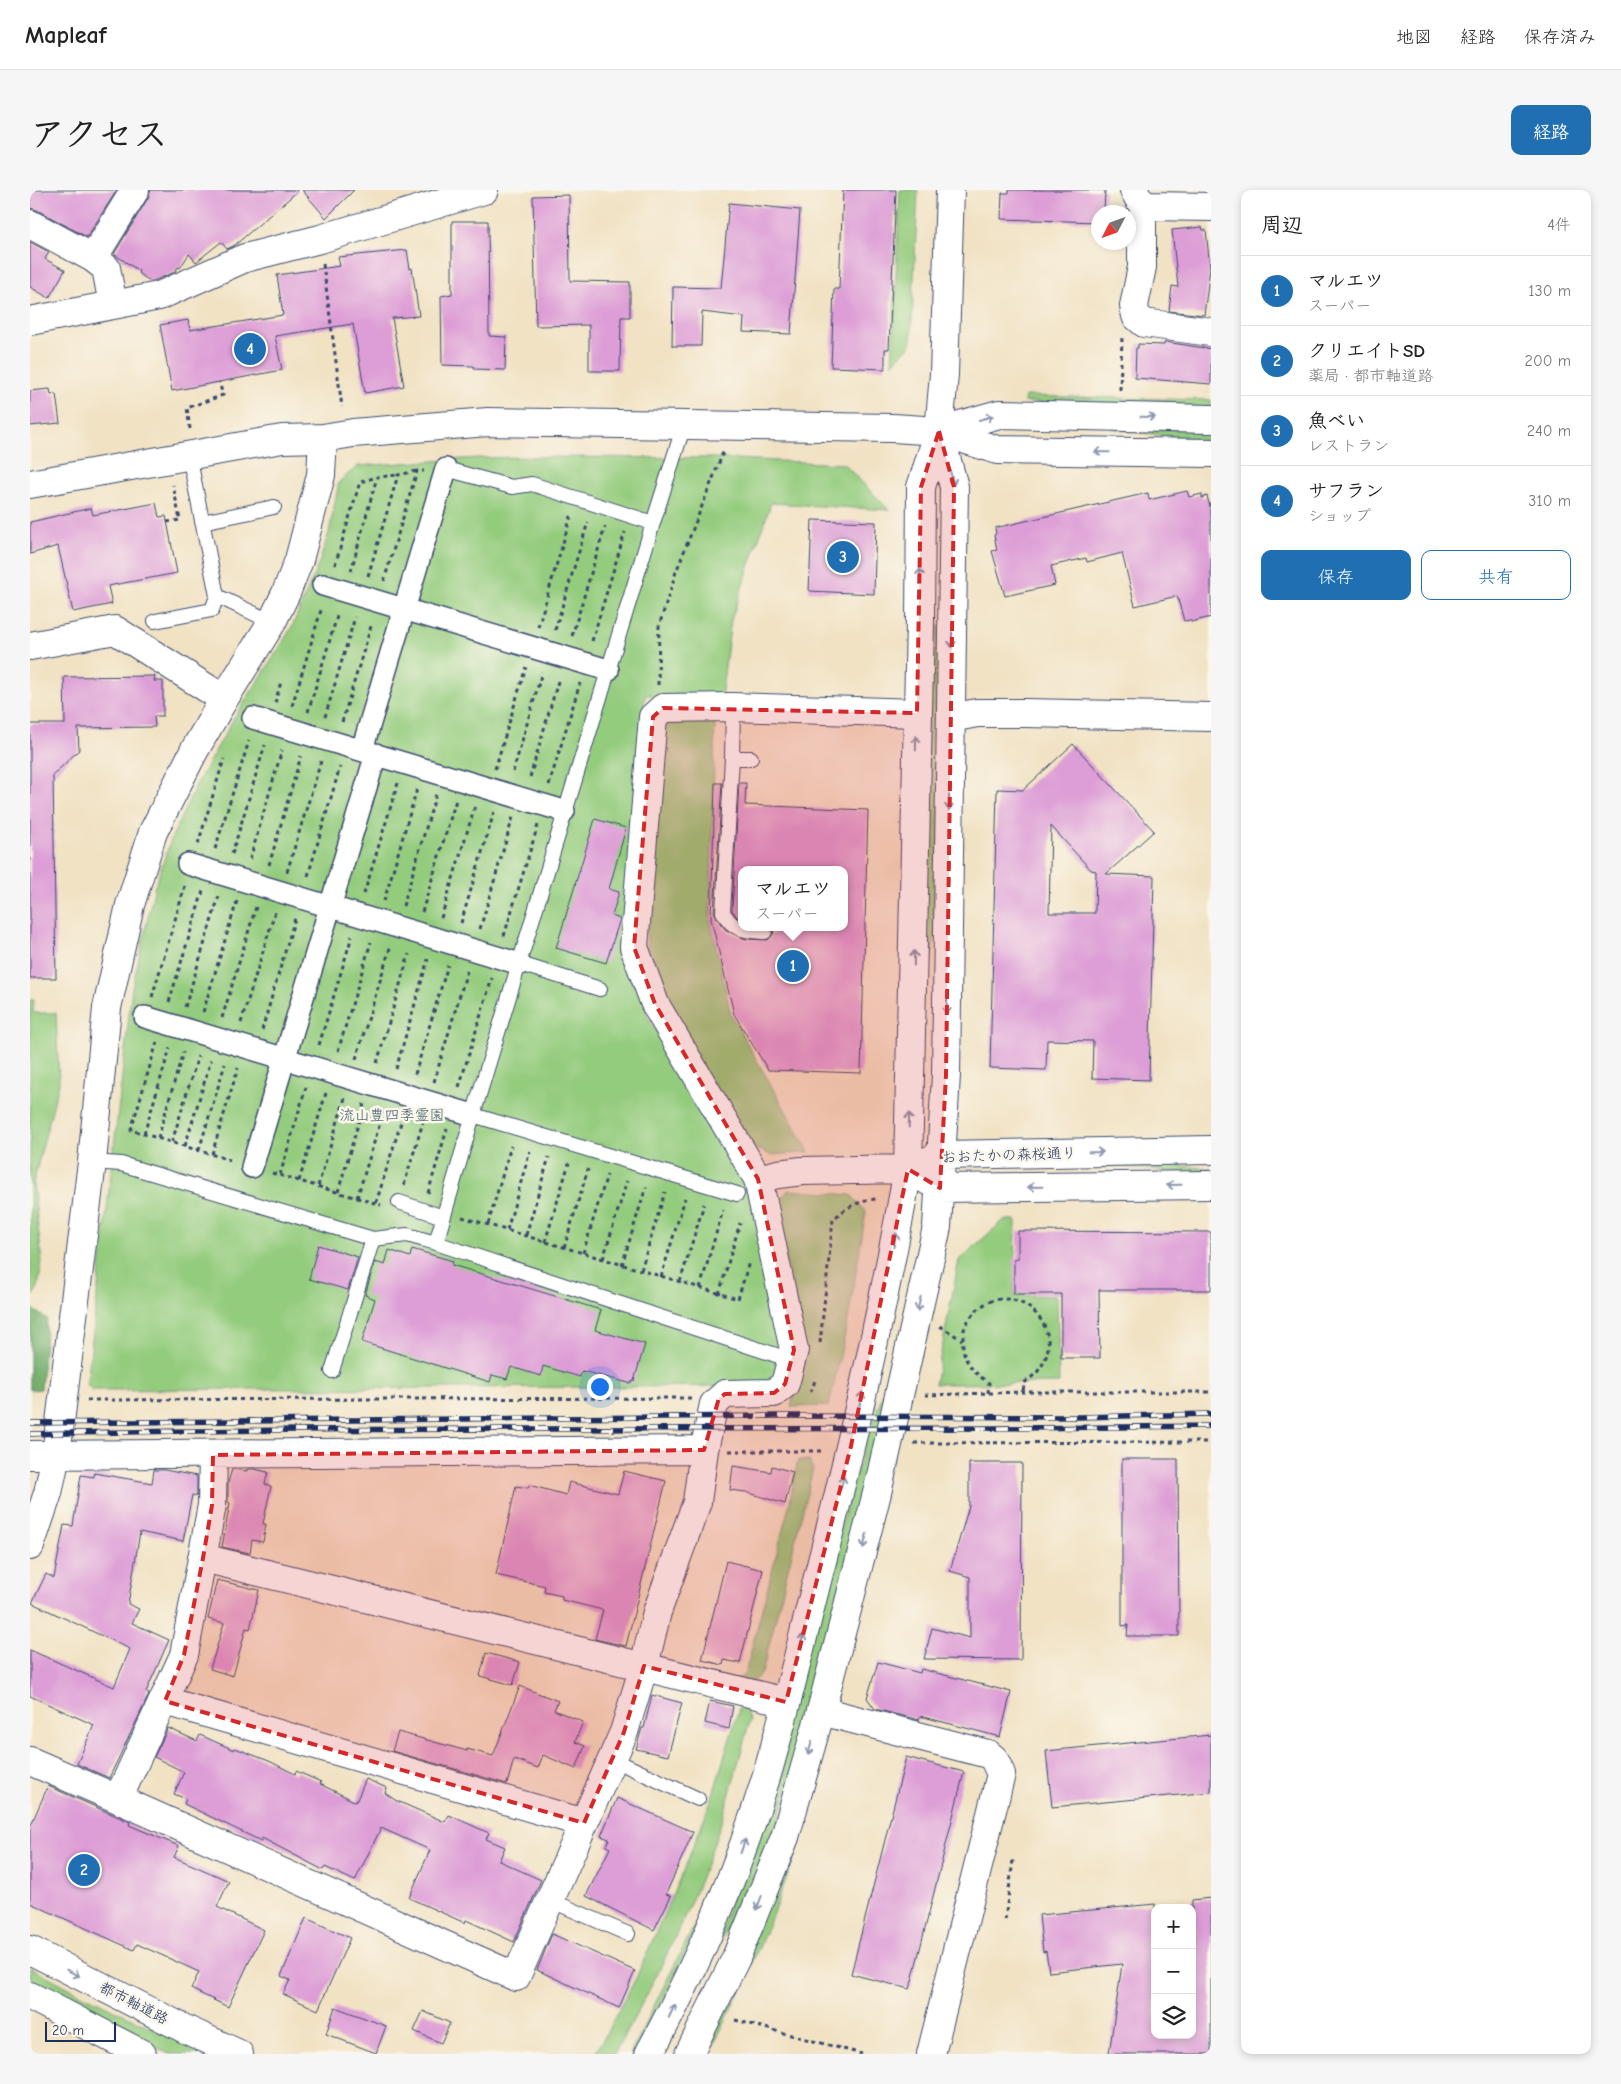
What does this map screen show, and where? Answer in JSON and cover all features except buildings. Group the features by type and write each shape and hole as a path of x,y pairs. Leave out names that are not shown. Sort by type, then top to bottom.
{"street":[{"path":"93,258 135,190"},
{"path":"30,321 159,296 245,258 320,239 448,195 484,190"},
{"path":"649,2054 688,1976 721,1903 768,1772 851,1446 898,1228 908,1169 914,960 921,487 939,431 944,374 950,190"},
{"path":"1211,207 1141,198 1142,267 1134,306 1136,316 1144,323 1211,332"},
{"path":"30,224 93,258 106,268 113,305"},
{"path":"939,431 999,414 1211,419"},
{"path":"30,484 190,443 323,438 353,433 488,422 893,428 939,431 997,450 1211,454"},
{"path":"689,2054 736,1958 785,1837 821,1711 877,1493 937,1227 946,1075 954,487 939,431"},
{"path":"30,1546 48,1493 43,1455 92,1162 107,1008 130,905 153,832 194,751 272,622 286,593 299,560 321,475 323,438"},
{"path":"252,1167 330,907 405,610 446,469"},
{"path":"322,585 608,670"},
{"path":"30,646 115,630 224,699"},
{"path":"30,1762 118,1799 516,1977 624,1732 644,1666 656,1612 697,1502 704,1450 714,1404 725,1394 774,1393 780,1390 785,1384 794,1350 741,1188 655,1004 634,948 653,717 663,708 749,704 917,712"},
{"path":"950,718 977,713 1026,712 1211,717"},
{"path":"254,718 564,811"},
{"path":"188,864 520,964"},
{"path":"197,1032 286,1057 463,1112"},
{"name":"おおたかの森桜通り","path":"908,1169 942,1155 1211,1150"},
{"path":"741,1188 778,1174 809,1171 908,1169"},
{"name":"おおたかの森桜通り","path":"908,1169 940,1188 1211,1185"},
{"path":"43,1455 704,1450"},
{"path":"118,1799 184,1654 212,1505 213,1455"},
{"path":"203,1558 273,1579 644,1666 786,1702"},
{"path":"164,1701 236,1717 584,1823"},
{"path":"821,1711 988,1754 994,1759 1001,1774 931,2054"},
{"name":"都市軸道路","path":"30,1950 185,2029 239,2054"},
{"path":"30,1996 142,2054"}],"lane":[{"path":"436,1243 444,1214 463,1112 520,964 564,811 684,425"},
{"path":"155,621 212,610 217,596 202,522 190,443"},
{"path":"446,469 512,487 532,484 653,523"},
{"path":"202,522 274,507"},
{"path":"217,596 272,622"},
{"path":"738,929 728,921 723,912 732,758 749,704"},
{"path":"732,758 751,758"},
{"path":"744,931 765,932"},
{"path":"520,964 600,989"},
{"path":"463,1112 709,1186 741,1188"},
{"path":"92,1162 121,1164 373,1239 407,1235 436,1243 791,1360"},
{"path":"399,1202 423,1210 444,1214"},
{"path":"332,1371 373,1239"},
{"path":"612,1759 698,1799"},
{"path":"550,1900 628,1934"}],"path":[{"path":"320,239 342,407"},
{"path":"1120,390 1122,331 1136,316"},
{"path":"190,443 187,408 223,395 219,382"},
{"path":"658,712 659,626 676,572 724,450"},
{"path":"167,522 180,520 173,484"},
{"path":"423,1210 463,1112 498,957 630,516"},
{"path":"186,1146 209,870 254,718"},
{"path":"197,1032 131,1130 396,1210 399,1202 371,1083 461,781"},
{"path":"338,1192 461,781"},
{"path":"357,1198 371,1083 461,781"},
{"path":"318,1186 371,1083 461,781"},
{"path":"376,1204 371,1083 461,781"},
{"path":"299,1181 371,1083 461,781"},
{"path":"280,1175 371,1083 461,781"},
{"path":"144,1134 197,1032"},
{"path":"158,1138 197,1032"},
{"path":"172,1142 197,1032"},
{"path":"197,1032 199,1150"},
{"path":"197,1032 212,1154"},
{"path":"488,1224 517,1128"},
{"path":"507,1230 536,1134"},
{"path":"526,1235 555,1140"},
{"path":"545,1242 574,1146"},
{"path":"564,1248 594,1151"},
{"path":"583,1253 613,1157"},
{"path":"603,1259 632,1163"},
{"path":"622,1265 651,1168"},
{"path":"641,1270 671,1174"},
{"path":"661,1277 690,1180"},
{"path":"680,1282 709,1186"},
{"path":"700,1288 741,1188"},
{"path":"719,1294 747,1200 741,1188"},
{"path":"820,1348 833,1220 840,1212 859,1201 877,1198"},
{"path":"444,1214 488,1224 738,1299 752,1254"},
{"path":"988,1393 988,1384 966,1362 962,1348 963,1333 968,1320 978,1309 991,1302 1006,1299 1021,1302 1032,1309 1042,1320 1047,1332 1049,1346 1045,1360 1038,1372 1024,1383 1024,1392"},
{"path":"936,1322 962,1340"},
{"path":"780,1390 801,1398 813,1388 816,1373"},
{"path":"922,1396 1024,1392 1211,1392"},
{"path":"81,1400 719,1398"},
{"path":"910,1443 1211,1442"},
{"path":"704,1450 826,1451"},
{"path":"1005,1920 1014,1860"},
{"path":"732,2019 862,2054"}],"highlighted area":[{"path":"939,431 954,487 946,1075 940,1188 908,1169 851,1446 786,1702 644,1666 624,1732 584,1823 165,1701 184,1655 203,1558 212,1505 213,1455 704,1450 719,1398 725,1394 774,1393 785,1384 794,1350 758,1179 655,1004 634,947 653,717 663,708 917,713 921,487"}],"green space":[{"path":"900,190 918,190 911,345 892,364"},
{"path":"1025,396 1211,400 1211,407 1024,402"},
{"path":"1112,429 1211,429 1211,441"},
{"name":"流山豊四季霊園","path":"478,458 714,458 844,464 889,510 771,503 731,620 721,697 645,695 630,855 647,1015 740,1171 751,1199 784,1354 770,1386 92,1390 87,1385 132,988 155,886 172,837 195,787 234,718 292,627 319,563 329,533 339,482 358,466"},
{"path":"938,626 941,627 939,900 929,976 925,976 928,703"},
{"path":"674,717 715,720 710,919 731,1015 809,1152 771,1155 750,1146 662,1000 648,951 646,929 663,728"},
{"path":"30,1000 34,1000 33,1013 56,1013 59,1083 33,1183 42,1261 38,1287 30,1301"},
{"path":"1104,1164 1162,1164 1211,1169 1211,1174 1171,1172"},
{"path":"788,1190 851,1195 866,1212 848,1320 829,1406 791,1407 805,1353 775,1207"},
{"path":"1004,1220 1016,1220 1014,1295 1057,1296 1059,1383 935,1384 959,1260"},
{"path":"30,1308 47,1319 41,1389 30,1390"},
{"path":"890,1373 895,1373 778,1825 720,1942 718,1941 865,1444"},
{"path":"798,1460 809,1461 813,1469 762,1673 750,1684 737,1680 745,1674 788,1510"},
{"path":"741,1702 750,1720 721,1823 699,1883 659,1970 614,2054 595,2054 636,1978 687,1862 711,1801"},
{"path":"805,1826 784,1885 749,1970 709,2054 703,2054 798,1832"},
{"path":"701,1919 659,2009 635,2054 630,2054 694,1926"},
{"path":"30,1967 73,1990 206,2054 169,2054 66,2002 30,1978"}],"railway":[{"path":"30,1423 774,1416 1079,1417 1211,1414"},
{"path":"30,1434 325,1430 916,1429 1211,1426"}],"place":[{"name":"サフラン","path":"250,349"},
{"name":"魚べい","path":"843,557"},
{"name":"マルエツ","path":"793,966"},
{"name":"クリエイトSD","path":"84,1870"}]}
